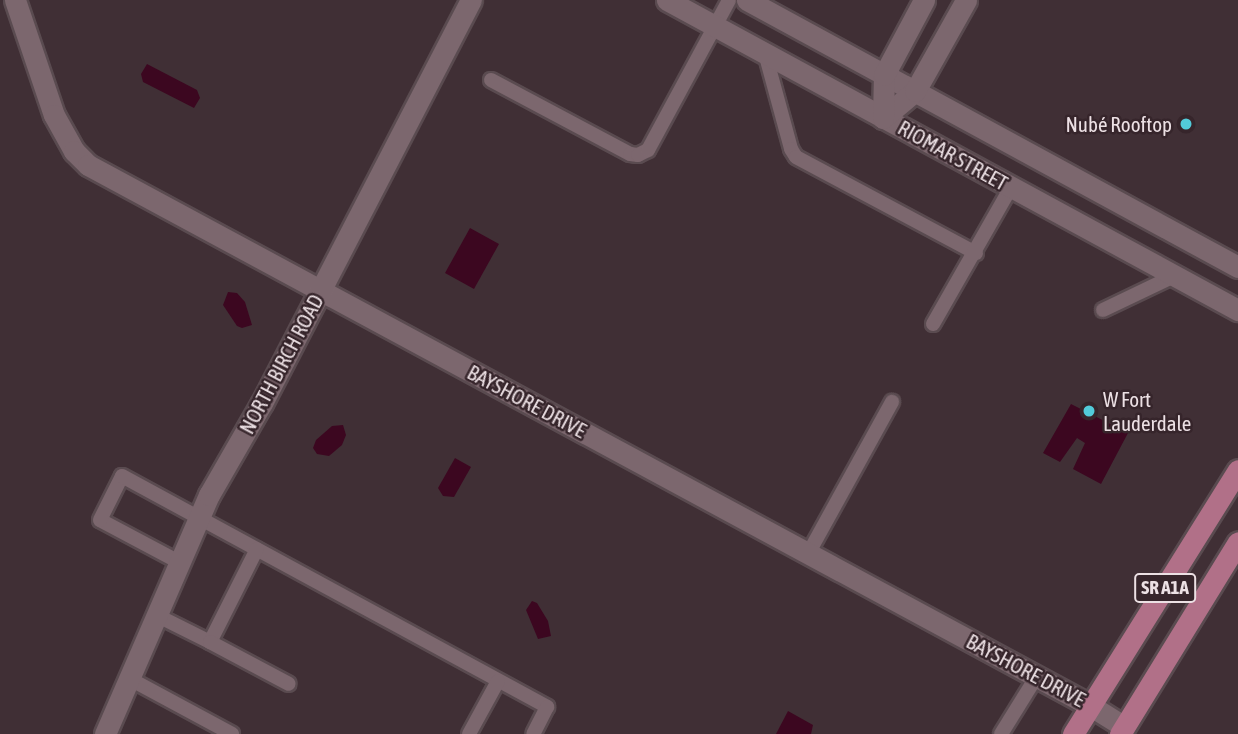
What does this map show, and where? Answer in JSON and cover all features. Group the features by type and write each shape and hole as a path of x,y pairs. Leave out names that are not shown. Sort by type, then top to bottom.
{"main road":[{"name":"SR A1A","path":"1073,734 1238,470"},
{"name":"SR A1A","path":"1122,730 1238,542"}],"street":[{"name":"BAYSHORE DRIVE","path":"15,0 54,115 74,151 89,165 1091,706 1122,730"},
{"name":"NORTH BIRCH ROAD","path":"106,734 199,517 471,0"},
{"name":"RIOMAR STREET","path":"667,0 1238,310"},
{"name":"RIOMAR STREET","path":"747,0 1238,267"},
{"path":"883,118 884,75 924,0"},
{"path":"883,118 915,92 966,0"}],"lane":[{"path":"491,80 629,154 638,155 648,150 729,0"},
{"path":"765,53 790,149 796,157 976,253"},
{"path":"933,324 976,253 1011,187"},
{"path":"1103,310 1174,276"},
{"path":"808,554 892,402"},
{"path":"179,562 100,520 122,476 547,708 533,734"},
{"path":"210,642 257,548"},
{"path":"156,615 289,684"},
{"path":"1001,734 1037,677"},
{"path":"130,679 232,734"},
{"path":"470,734 498,681"}],"shaded area":[{"path":"147,64 197,90 200,98 194,108 143,82 141,74"},
{"path":"470,228 499,244 474,289 445,273"},
{"path":"228,292 237,293 245,302 252,325 242,328 237,326 223,305"},
{"path":"1071,404 1128,433 1101,484 1073,469 1085,443 1077,438 1060,462 1043,453"},
{"path":"343,425 346,435 342,445 329,456 317,454 313,448 316,440 332,426"},
{"path":"455,458 471,467 454,497 443,496 438,488"},
{"path":"532,601 537,603 548,621 551,636 538,639 526,610"},
{"path":"788,711 813,725 811,734 776,734"}],"place":[{"name":"Nubé Rooftop","path":"1186,124"},
{"name":"W Fort Lauderdale","path":"1089,411"}]}
